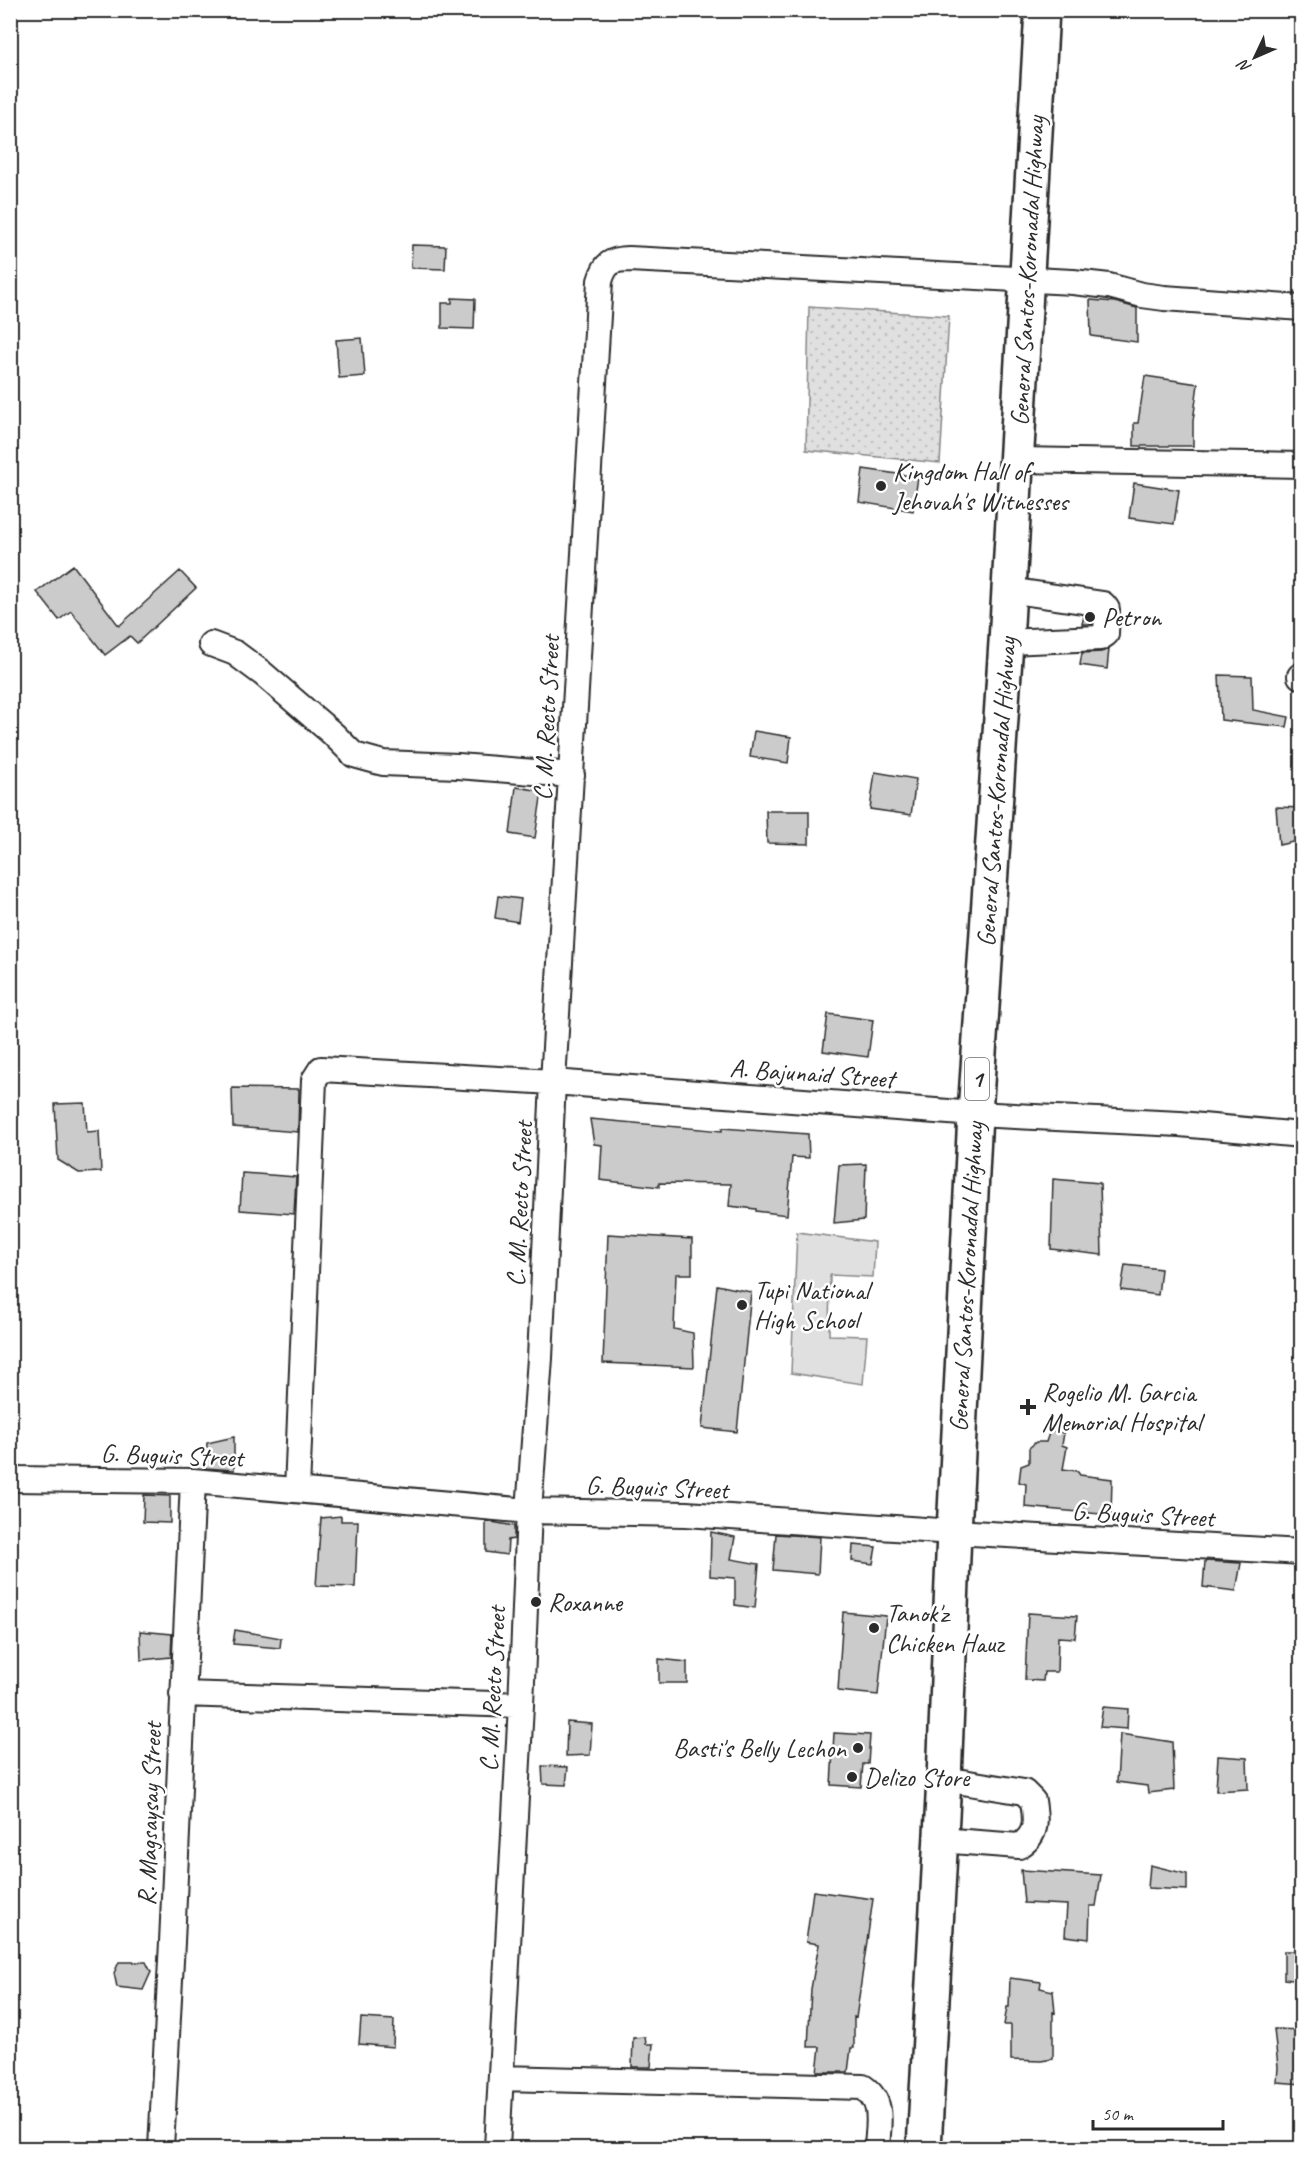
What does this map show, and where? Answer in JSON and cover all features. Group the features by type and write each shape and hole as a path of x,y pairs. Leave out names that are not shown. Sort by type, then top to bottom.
{"highway":[{"name":"General Santos-Koronadal Highway","path":"924,2148 975,1114 1017,460 1041,10"}],"street":[{"name":"C. M. Recto Street","path":"497,2148 529,1511 540,1358 553,1082 600,281 607,263 617,258 1027,281"},
{"path":"1027,281 1109,285 1142,295 1164,298 1302,308"},
{"path":"1017,460 1302,465"},
{"path":"1006,642 1100,638 1106,634 1107,609 1103,604 1009,590"},
{"path":"211,644 236,653 262,673 354,755 383,764 458,766 572,775"},
{"name":"A. Bajunaid Street","path":"297,1490 314,1080 318,1071 325,1068 553,1082 975,1114 1180,1124 1302,1135"},
{"name":"G. Buguis Street","path":"10,1479 193,1481 529,1511 686,1514 1302,1552"},
{"name":"R. Magsaysay Street","path":"161,2148 193,1481"},
{"path":"182,1694 521,1705"},
{"path":"939,1840 1019,1846 1027,1842 1036,1824 1034,1800 1024,1792 944,1779"},
{"path":"501,2078 863,2087 873,2094 878,2105 877,2148"}],"shaded area":[{"path":"809,307 949,316 940,463 806,450"},
{"path":"797,1232 875,1242 873,1277 830,1275 829,1335 867,1336 863,1384 791,1373"}],"building":[{"path":"412,245 446,246 445,269 411,268"},
{"path":"452,298 475,299 474,329 442,328 442,303 452,303"},
{"path":"1090,300 1115,302 1137,308 1137,342 1091,336"},
{"path":"362,338 365,376 339,378 336,340"},
{"path":"1145,376 1198,384 1193,421 1193,446 1134,446 1134,423 1138,423"},
{"path":"863,469 918,477 913,511 859,502"},
{"path":"1134,483 1179,490 1174,524 1129,518"},
{"path":"73,565 119,626 180,571 196,588 137,643 130,636 105,655 71,611 59,620 37,592"},
{"path":"1084,616 1092,617 1092,624 1082,624"},
{"path":"1109,649 1107,669 1080,665 1082,653"},
{"path":"1219,675 1252,676 1253,710 1289,717 1287,727 1221,720"},
{"path":"754,731 791,737 788,763 750,757"},
{"path":"875,772 916,779 911,815 870,809"},
{"path":"516,787 542,791 535,838 510,834"},
{"path":"1276,807 1302,808 1302,840 1279,845"},
{"path":"766,811 809,811 809,844 767,843"},
{"path":"498,896 521,899 518,922 495,918"},
{"path":"828,1014 873,1020 868,1057 823,1051"},
{"path":"232,1088 299,1089 298,1132 233,1127"},
{"path":"85,1103 87,1132 99,1131 101,1172 79,1173 58,1160 55,1104"},
{"path":"590,1119 722,1131 722,1128 808,1134 809,1158 792,1157 787,1215 756,1211 756,1209 729,1206 731,1184 659,1183 659,1187 600,1180 602,1145 594,1144"},
{"path":"866,1164 864,1220 834,1223 839,1165"},
{"path":"242,1173 296,1177 294,1214 240,1210"},
{"path":"1053,1179 1100,1183 1102,1255 1051,1249"},
{"path":"608,1234 692,1239 692,1274 676,1274 674,1329 693,1333 694,1367 603,1363"},
{"path":"1125,1265 1161,1269 1158,1295 1121,1290"},
{"path":"717,1285 751,1292 737,1432 702,1428"},
{"path":"1050,1430 1064,1433 1062,1445 1067,1447 1063,1469 1077,1471 1080,1475 1112,1479 1111,1515 1025,1507 1026,1484 1019,1482 1021,1466 1029,1463 1029,1448 1036,1442 1046,1442"},
{"path":"234,1437 234,1470 205,1468 207,1443"},
{"path":"144,1495 170,1496 170,1523 143,1522"},
{"path":"341,1516 341,1521 358,1521 355,1587 316,1586 321,1518"},
{"path":"486,1521 514,1526 514,1539 508,1540 507,1555 486,1552"},
{"path":"711,1532 735,1537 731,1559 759,1564 755,1608 735,1605 735,1578 710,1576"},
{"path":"776,1534 820,1537 818,1574 773,1570"},
{"path":"853,1545 876,1547 873,1564 852,1561"},
{"path":"1205,1561 1241,1563 1236,1591 1203,1587"},
{"path":"843,1612 886,1616 878,1695 838,1691"},
{"path":"1028,1613 1077,1616 1075,1638 1058,1637 1057,1672 1044,1672 1043,1681 1025,1680"},
{"path":"235,1630 281,1638 280,1648 233,1644"},
{"path":"140,1631 172,1634 171,1657 141,1660"},
{"path":"659,1659 687,1662 687,1683 659,1683"},
{"path":"1103,1707 1128,1709 1127,1729 1100,1727"},
{"path":"567,1722 592,1724 590,1755 566,1756"},
{"path":"834,1733 870,1735 868,1764 863,1764 861,1787 831,1785"},
{"path":"1120,1734 1172,1742 1174,1790 1148,1793 1147,1786 1117,1782"},
{"path":"1218,1756 1247,1758 1248,1789 1216,1791"},
{"path":"542,1766 568,1767 566,1785 543,1784"},
{"path":"1150,1865 1187,1874 1187,1890 1148,1888"},
{"path":"1021,1870 1101,1875 1096,1906 1090,1906 1089,1939 1065,1936 1067,1905 1024,1903"},
{"path":"813,1891 873,1899 856,2018 854,2017 854,2048 851,2048 848,2072 817,2072 820,2047 808,2047 811,1989 819,1944 806,1942"},
{"path":"1284,1951 1302,1951 1302,1981 1284,1979"},
{"path":"119,1962 146,1962 151,1972 143,1990 117,1987 114,1973"},
{"path":"1010,1978 1041,1982 1040,1988 1053,1991 1055,2013 1053,2012 1053,2059 1011,2060 1011,2025 1004,2025 1007,2007 1009,2007"},
{"path":"361,2018 394,2020 393,2047 359,2044"},
{"path":"1274,2029 1302,2030 1302,2084 1277,2082 1278,2067"},
{"path":"645,2037 646,2044 653,2044 651,2067 632,2067 633,2038"}],"place":[{"name":"Kingdom Hall of Jehovah's Witnesses","path":"881,486"},
{"name":"Petron","path":"1090,617"},
{"name":"Tupi National High School","path":"742,1305"},
{"name":"Rogelio M. Garcia Memorial Hospital","path":"1028,1407"},
{"name":"Roxanne","path":"536,1602"},
{"name":"Tanok'z Chicken Hauz","path":"874,1628"},
{"name":"Basti's Belly Lechon","path":"858,1748"},
{"name":"Delizo Store","path":"852,1777"}]}
